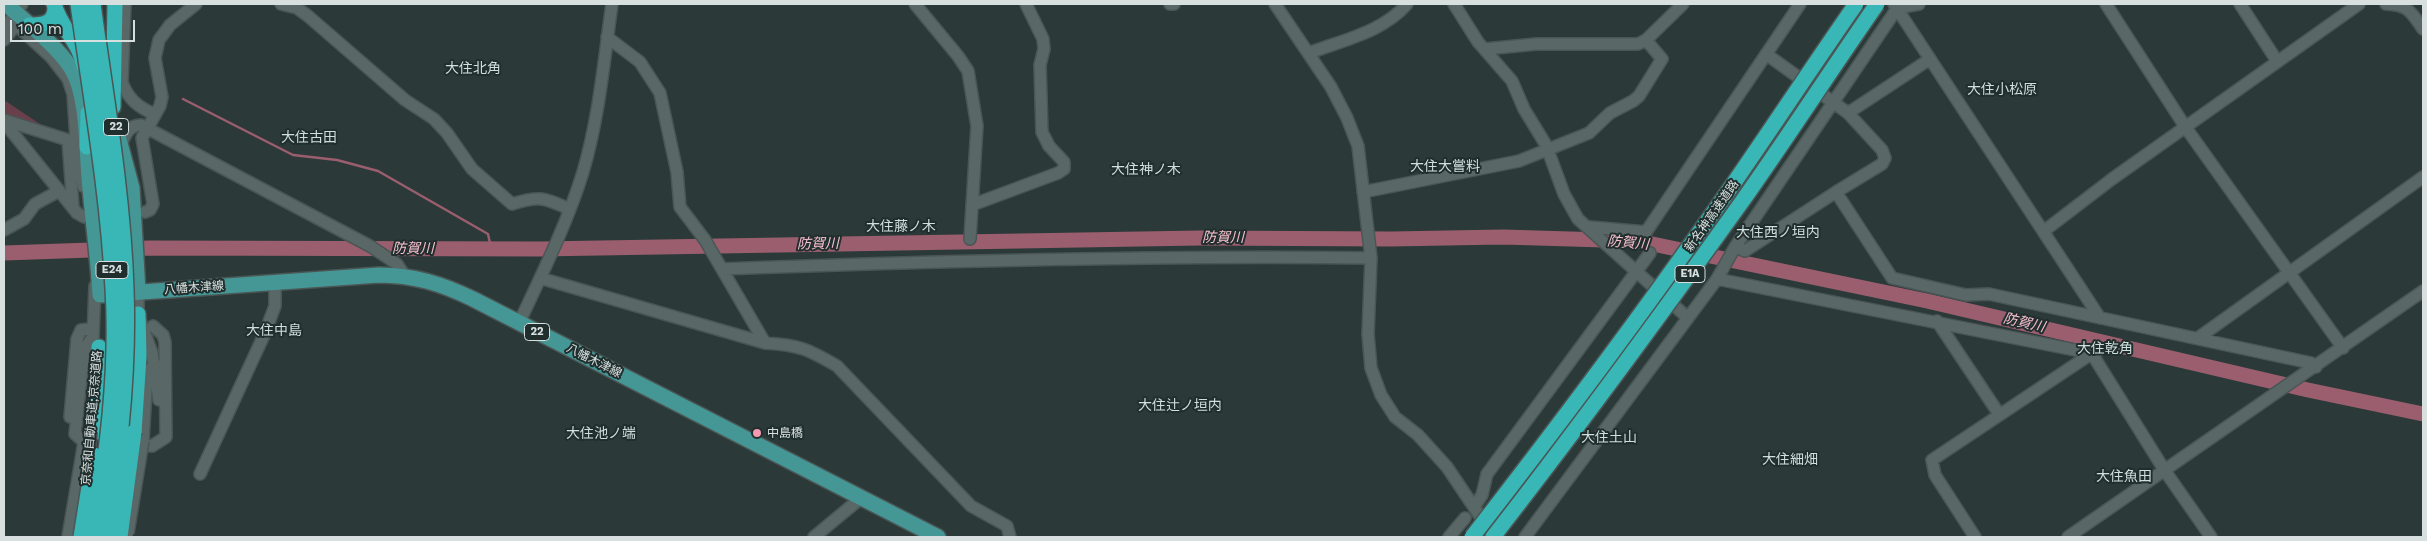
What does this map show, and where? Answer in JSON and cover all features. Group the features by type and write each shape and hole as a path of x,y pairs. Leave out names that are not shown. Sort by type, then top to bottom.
{"highway":[{"name":"京奈和自動車道;京奈道路","path":"78,4 104,190 113,290 113,384 93,537"},
{"name":"E24","path":"93,4 119,189 126,289 124,384 120,435 105,537"},
{"path":"115,4 112,101 115,119"},
{"name":"新名神高速道路","path":"1472,537 1546,442 1721,202 1856,4"},
{"name":"新名神高速道路","path":"1494,537 1567,442 1672,299 1742,201 1877,4"},
{"path":"29,25 44,25 51,21 55,15 54,5"},
{"path":"54,5 59,20 82,54 86,76 89,134 77,142"},
{"path":"71,68 94,78 107,72 113,59"},
{"path":"120,537 138,437 138,314"},
{"path":"82,537 94,432 99,347"}],"main road":[{"name":"22","path":"16,14 46,41 71,68 82,98 77,142 97,242 100,295"},
{"name":"22","path":"46,41 77,66 86,76 115,119 120,147 132,188 138,292"},
{"name":"八幡木津線","path":"100,295 404,275 452,289 938,537"}],"street":[{"path":"125,4 122,82 125,92 138,107 154,114"},
{"path":"145,212 150,210 153,204 142,138 160,106 162,97 155,58 159,40 170,25 196,4"},
{"path":"281,4 297,8 308,16 405,100 434,119 447,133 472,169 512,204 533,198 547,198 569,209"},
{"path":"519,322 540,278 582,173 594,128 612,4"},
{"path":"915,4 968,71 977,126 970,240"},
{"path":"972,205 1058,174 1064,169 1064,162 1049,146 1042,132 1040,64 1044,49 1043,39 1026,4"},
{"path":"1275,4 1310,53 1347,118 1358,146 1371,252 1368,334 1371,368 1381,395 1395,417 1418,436 1447,467 1494,537"},
{"path":"1310,53 1364,34 1407,4"},
{"path":"1454,4 1459,15 1512,81 1524,109 1547,149 1564,194 1578,219 1688,318"},
{"path":"1486,49 1536,44 1638,44 1646,40 1683,4"},
{"path":"1591,229 1646,232 1800,4"},
{"path":"1897,5 1919,4"},
{"path":"2106,4 2186,128 2343,348"},
{"path":"2240,4 2277,61"},
{"path":"2044,231 2277,61 2360,4"},
{"path":"2386,4 2399,4 2407,7 2423,29"},
{"path":"1897,5 1930,59 2100,318"},
{"path":"1525,537 1717,279 1735,247 1897,5"},
{"path":"4,40 16,14 68,79 73,94 77,142 90,228 96,295 93,336 84,350 79,438 68,537"},
{"path":"607,37 640,62 660,92 677,172 680,207 705,240 765,343"},
{"path":"1363,192 1519,161 1589,133 1610,113 1639,96 1662,59 1646,40"},
{"path":"1735,247 1745,251 1882,164 1885,158 1882,150 1848,113 1766,54"},
{"path":"1848,113 1930,59"},
{"path":"4,121 77,142"},
{"path":"4,121 59,191 84,217"},
{"path":"120,147 130,128 142,125 386,255 398,264 404,275"},
{"path":"73,207 77,142"},
{"path":"2198,338 2423,177"},
{"path":"4,230 24,219 35,204 59,191"},
{"path":"1836,192 1892,278 1966,295 1989,294 2198,338 2311,363 2316,366"},
{"path":"722,269 887,263 1371,252"},
{"path":"1474,507 1482,495 1486,474 1650,253"},
{"path":"540,278 765,343 793,344 813,352 837,366 971,506 1007,526 1010,537"},
{"path":"1717,279 1938,321 2093,355 2165,470 2211,537"},
{"path":"200,474 264,335 275,306 275,282"},
{"path":"2068,537 2423,291"},
{"path":"138,292 138,314 155,364 163,440"},
{"path":"99,347 100,295"},
{"path":"1938,321 1999,414"},
{"path":"89,329 81,330 77,339 69,426 79,438 152,446 166,437 165,342 163,335 153,326"},
{"path":"1975,537 1936,475 1932,460 1999,414 2093,355"},
{"path":"127,537 147,373 155,364"},
{"path":"75,537 94,432"},
{"path":"814,537 861,498"},
{"path":"1449,537 1465,518"}],"shaded area":[{"path":"4,100 43,126 4,113"}],"waterway":[{"path":"183,99 293,155 337,160 378,171 488,234 491,248"},
{"name":"防賀川","path":"4,253 149,248 540,249 1200,238 1391,239 1503,237 1638,241 1927,301 2308,390 2423,414"}],"tunnel":[{"path":"89,329 121,328"}],"place":[{"name":"中島橋","path":"757,433"}],"district":[{"name":"大住北角","path":"473,69"},
{"name":"大住小松原","path":"2002,90"},
{"name":"大住古田","path":"309,138"},
{"name":"大住大嘗料","path":"1445,167"},
{"name":"大住神ノ木","path":"1146,170"},
{"name":"大住藤ノ木","path":"901,227"},
{"name":"大住西ノ垣内","path":"1778,233"},
{"name":"大住中島","path":"274,331"},
{"name":"大住乾角","path":"2105,349"},
{"name":"大住辻ノ垣内","path":"1180,406"},
{"name":"大住池ノ端","path":"601,434"},
{"name":"大住土山","path":"1609,438"},
{"name":"大住細畑","path":"1790,460"},
{"name":"大住魚田","path":"2124,477"}]}
